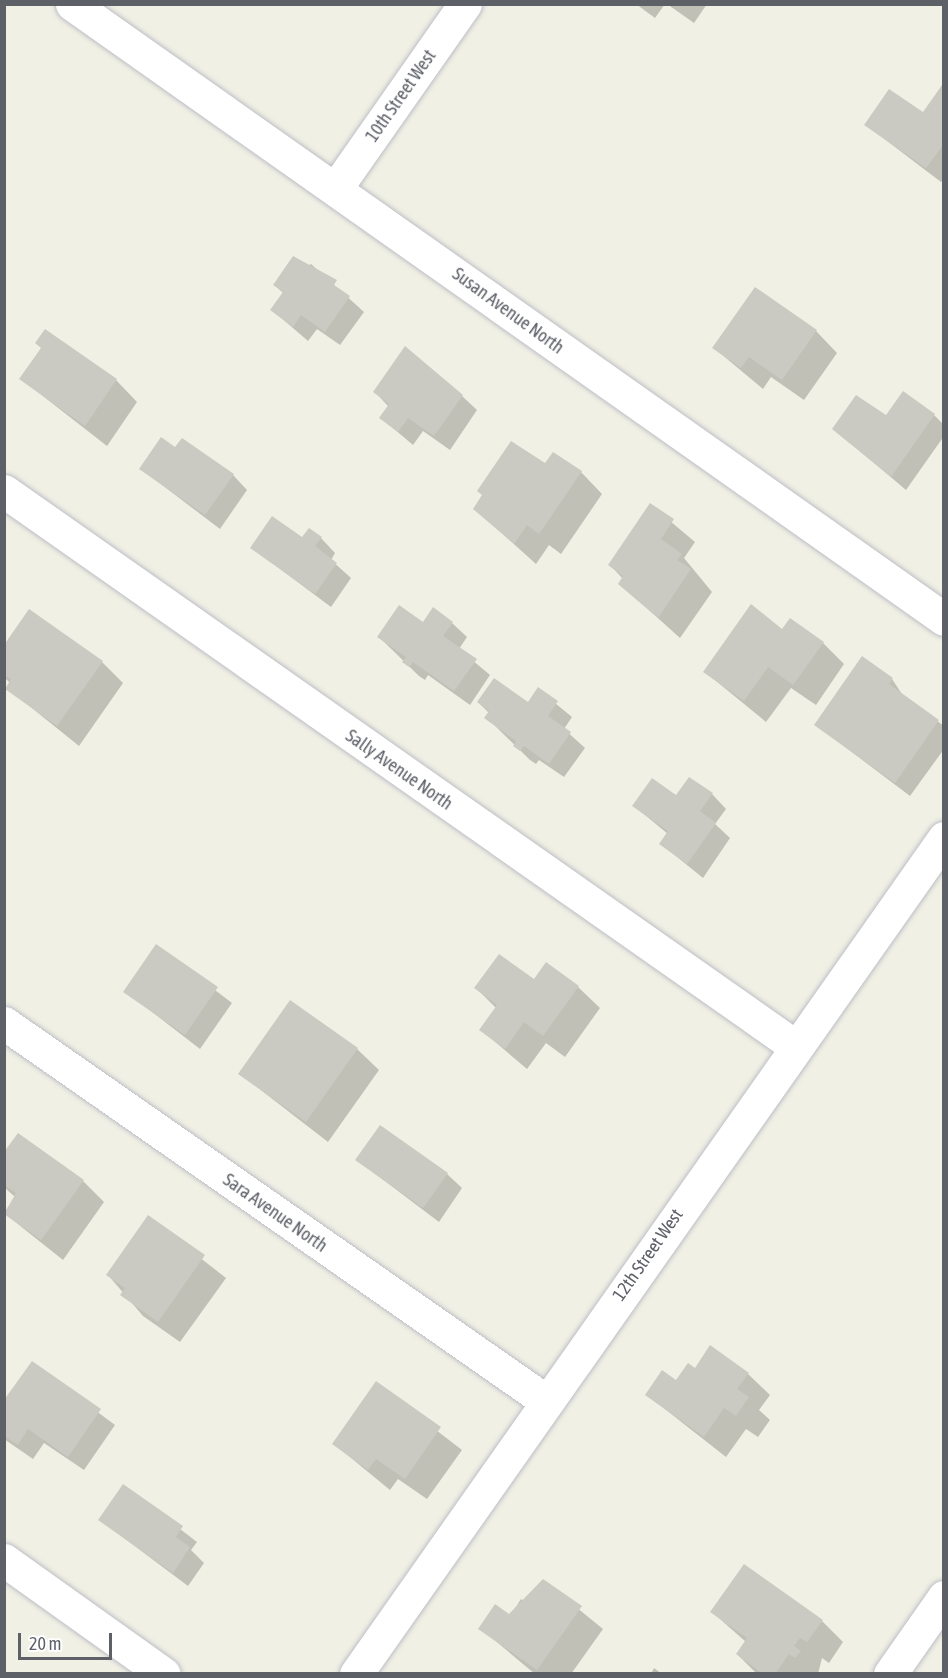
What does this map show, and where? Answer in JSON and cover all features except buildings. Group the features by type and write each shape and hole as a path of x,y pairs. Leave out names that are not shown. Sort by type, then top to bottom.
{"street":[{"name":"Susan Avenue North","path":"72,4 944,619"},
{"name":"10th Street West","path":"336,188 465,4"},
{"name":"Sally Avenue North","path":"4,491 795,1046"},
{"name":"12th Street West","path":"356,1674 795,1046 944,838"},
{"name":"Sara Avenue North","path":"4,1023 546,1401"},
{"path":"4,1560 164,1674"},
{"path":"890,1674 944,1598"}]}
